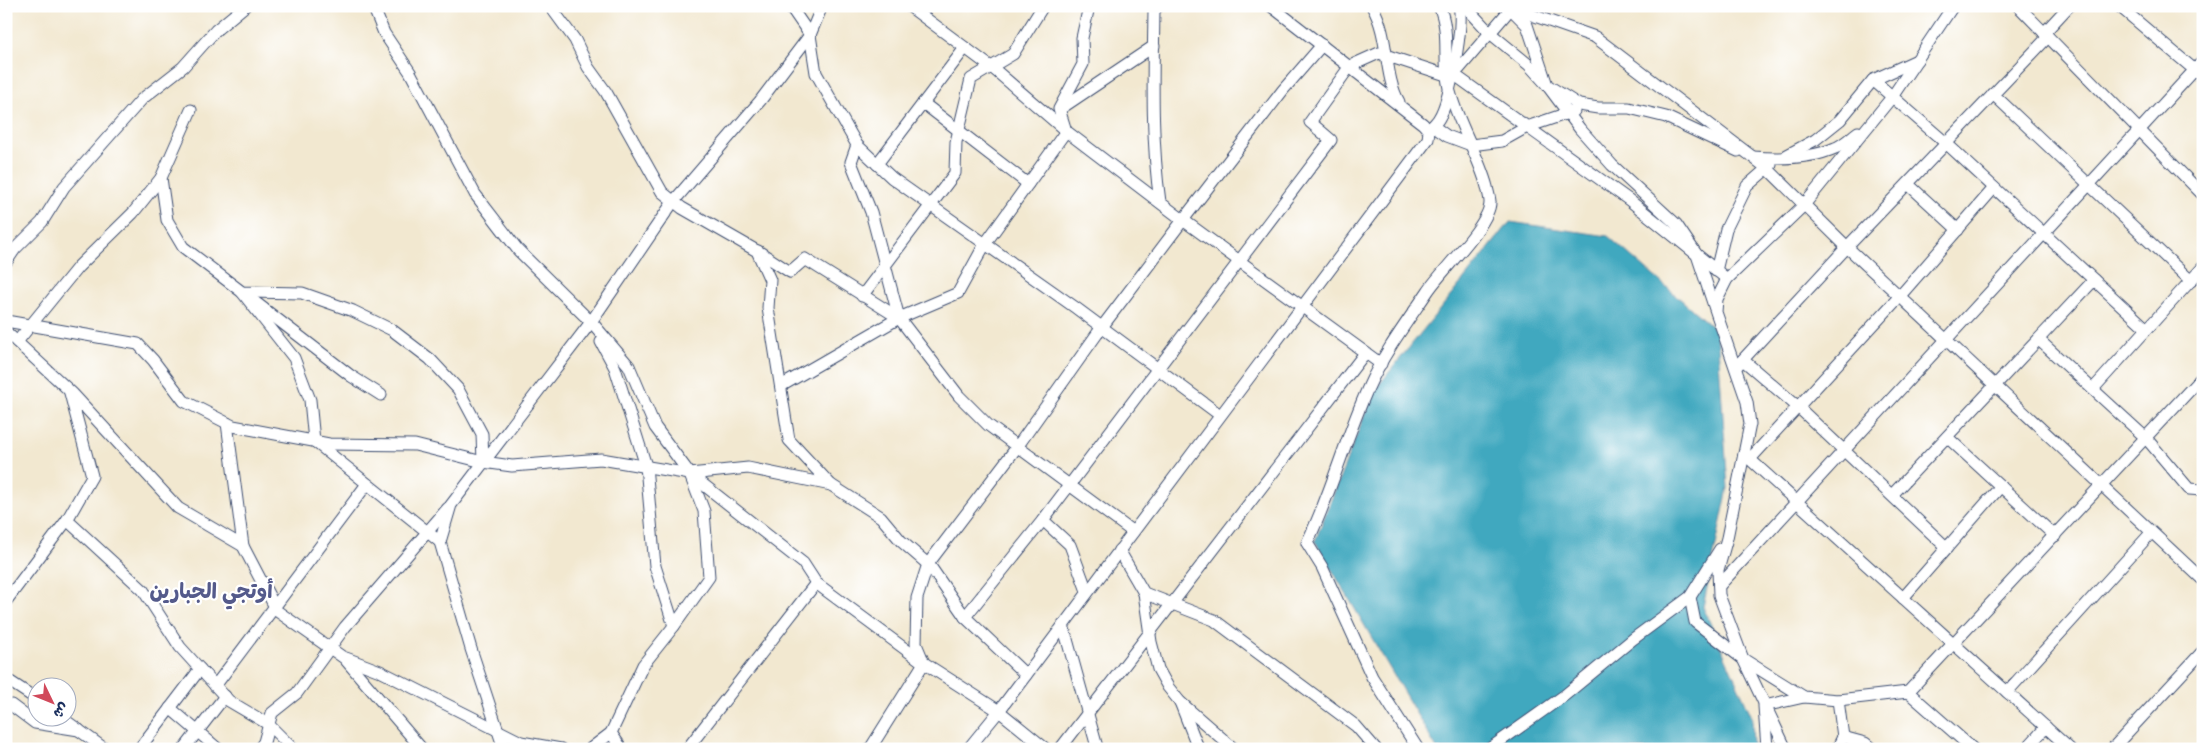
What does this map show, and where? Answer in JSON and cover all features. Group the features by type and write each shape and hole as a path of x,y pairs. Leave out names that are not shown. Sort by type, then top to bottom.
{"street":[{"path":"6,262 15,249 42,222 64,186 142,100 183,67 216,30 245,6"},
{"path":"373,6 384,33 410,72 475,194 518,250 591,322 629,366 655,427 690,474 803,563 816,583 924,663 999,711 1046,749"},
{"path":"550,6 575,40 588,67 606,92 662,192 674,202 790,272 806,259 899,318 959,396 988,425 1133,532"},
{"path":"790,6 810,35 816,72 857,145 892,178 1102,327 1220,416"},
{"path":"260,749 264,742 272,713 297,693 345,627 451,505 591,322 674,202 760,101 810,35 822,6"},
{"path":"909,6 991,67 1066,131 1182,220 1381,364"},
{"path":"862,296 955,173 956,142 971,79 1013,54 1043,6"},
{"path":"1066,131 1059,110 1083,64 1082,38 1089,6"},
{"path":"1271,6 1424,124 1447,136 1471,145 1502,141 1527,127 1568,113 1598,108"},
{"path":"1372,6 1380,20 1388,56 1392,90 1401,106"},
{"path":"968,749 999,711 1087,591 1428,139 1431,128 1440,118 1449,89 1446,30 1439,6"},
{"path":"1449,74 1460,34 1461,12 1459,6"},
{"path":"1465,6 1490,33 1529,65 1612,165 1676,224 1697,255 1716,312 1740,363 1750,424 1747,456 1718,570 1720,595 1743,659 1786,749"},
{"path":"1716,312 1717,299 1727,279 1804,205 1892,97 1953,6"},
{"path":"2018,6 2203,195"},
{"path":"1740,363 1847,247 1993,94 2046,35 2069,6"},
{"path":"2119,6 2199,74"},
{"path":"1449,74 1459,69 1510,7"},
{"path":"1510,7 1528,26 1547,85 1579,105 1598,108 1629,108 1666,117 1753,157 1778,159 1815,154 1836,148 1871,122"},
{"path":"1510,7 1595,37 1767,168 1899,297 2203,580"},
{"path":"1155,8 1155,171 1160,202"},
{"path":"924,663 916,644 917,598 928,564 1017,447 1102,327 1182,220 1283,90 1322,45"},
{"path":"1059,110 1154,46"},
{"path":"877,164 965,48"},
{"path":"965,617 1043,520 1068,484 1331,140 1310,122 1350,66 1379,53 1449,74 1629,200 1727,279"},
{"path":"1716,271 1726,229 1747,186 1778,159 1815,140 1834,125 1873,80 1917,60"},
{"path":"1719,586 1798,503 2140,130 2199,74 2203,61"},
{"path":"1873,80 1946,144 2147,329"},
{"path":"1418,749 1372,677 1322,567 1307,543 1317,522 1338,459 1357,413 1381,364 1437,277 1479,228 1490,203 1483,172 1449,89"},
{"path":"1993,94 2191,280"},
{"path":"923,103 1028,184"},
{"path":"17,342 78,267 133,213 161,178 191,110"},
{"path":"781,386 899,318 958,293 986,244 1066,131"},
{"path":"857,145 851,162 871,212 899,318"},
{"path":"161,178 167,220 183,247 351,376 381,396"},
{"path":"1908,184 1958,230"},
{"path":"1747,456 1798,407 1899,297 1994,188"},
{"path":"757,251 770,280 768,308 789,440 831,485 881,517 901,542 928,564 965,617 1026,674"},
{"path":"2093,389 2203,267"},
{"path":"1892,495 2094,280"},
{"path":"242,292 302,293 353,311 392,330 430,359 458,389 482,434 483,462"},
{"path":"242,292 294,358 310,400 314,441 440,542"},
{"path":"6,321 138,344 184,400 233,426 329,444 415,445 483,462 512,466 601,459 690,474 748,468 831,485"},
{"path":"591,322 615,368 646,466 655,566 674,626"},
{"path":"6,332 70,391 178,508 243,546"},
{"path":"2039,340 2146,438 2189,489 2203,490"},
{"path":"1060,749 1365,353"},
{"path":"1740,363 1798,407 1947,548"},
{"path":"1764,706 1804,697 1838,700 1908,692 1954,645 2203,376"},
{"path":"6,601 67,520 92,476 70,391"},
{"path":"227,423 243,546 277,611 344,658 422,749"},
{"path":"1947,437 2055,536"},
{"path":"1747,456 2070,749"},
{"path":"590,749 611,733 643,665 674,626 708,576 704,511 690,474"},
{"path":"215,686 274,605 367,484"},
{"path":"1903,598 2001,486"},
{"path":"451,505 440,542 471,649 504,749"},
{"path":"67,520 143,590 180,647 215,686 225,696 268,724 293,749"},
{"path":"1043,520 1070,545 1087,591"},
{"path":"2007,692 2151,533"},
{"path":"1489,749 1565,695 1632,639 1690,597 1727,538"},
{"path":"1119,550 1144,593 1158,669 1168,687 1180,702 1234,749"},
{"path":"687,749 768,642 816,583"},
{"path":"1144,593 1214,620 1356,726 1376,749"},
{"path":"1690,597 1695,622 1743,659 1804,697"},
{"path":"1063,625 1088,714 1095,748"},
{"path":"2112,749 2203,650"},
{"path":"344,658 380,671 521,742 561,749"},
{"path":"870,749 924,663"},
{"path":"139,749 200,669"},
{"path":"6,679 28,693"},
{"path":"1908,692 1973,749"},
{"path":"184,749 225,696"},
{"path":"1837,749 1843,737 1838,700"},
{"path":"1180,702 1197,745 1196,749"},
{"path":"6,705 11,705 35,722 79,730"},
{"path":"1764,706 1767,749"},
{"path":"170,708 218,749"},
{"path":"2026,749 2046,727"},
{"path":"76,728 105,749"},
{"path":"611,733 622,749"},
{"path":"1843,737 1866,743 1872,749"}],"water":[{"path":"1510,222 1608,236 1717,331 1728,488 1703,607 1752,717 1753,749 1437,749 1315,541 1374,391"}],"district":[{"name":"أوتجي الجبارين","path":"211,594"}]}
